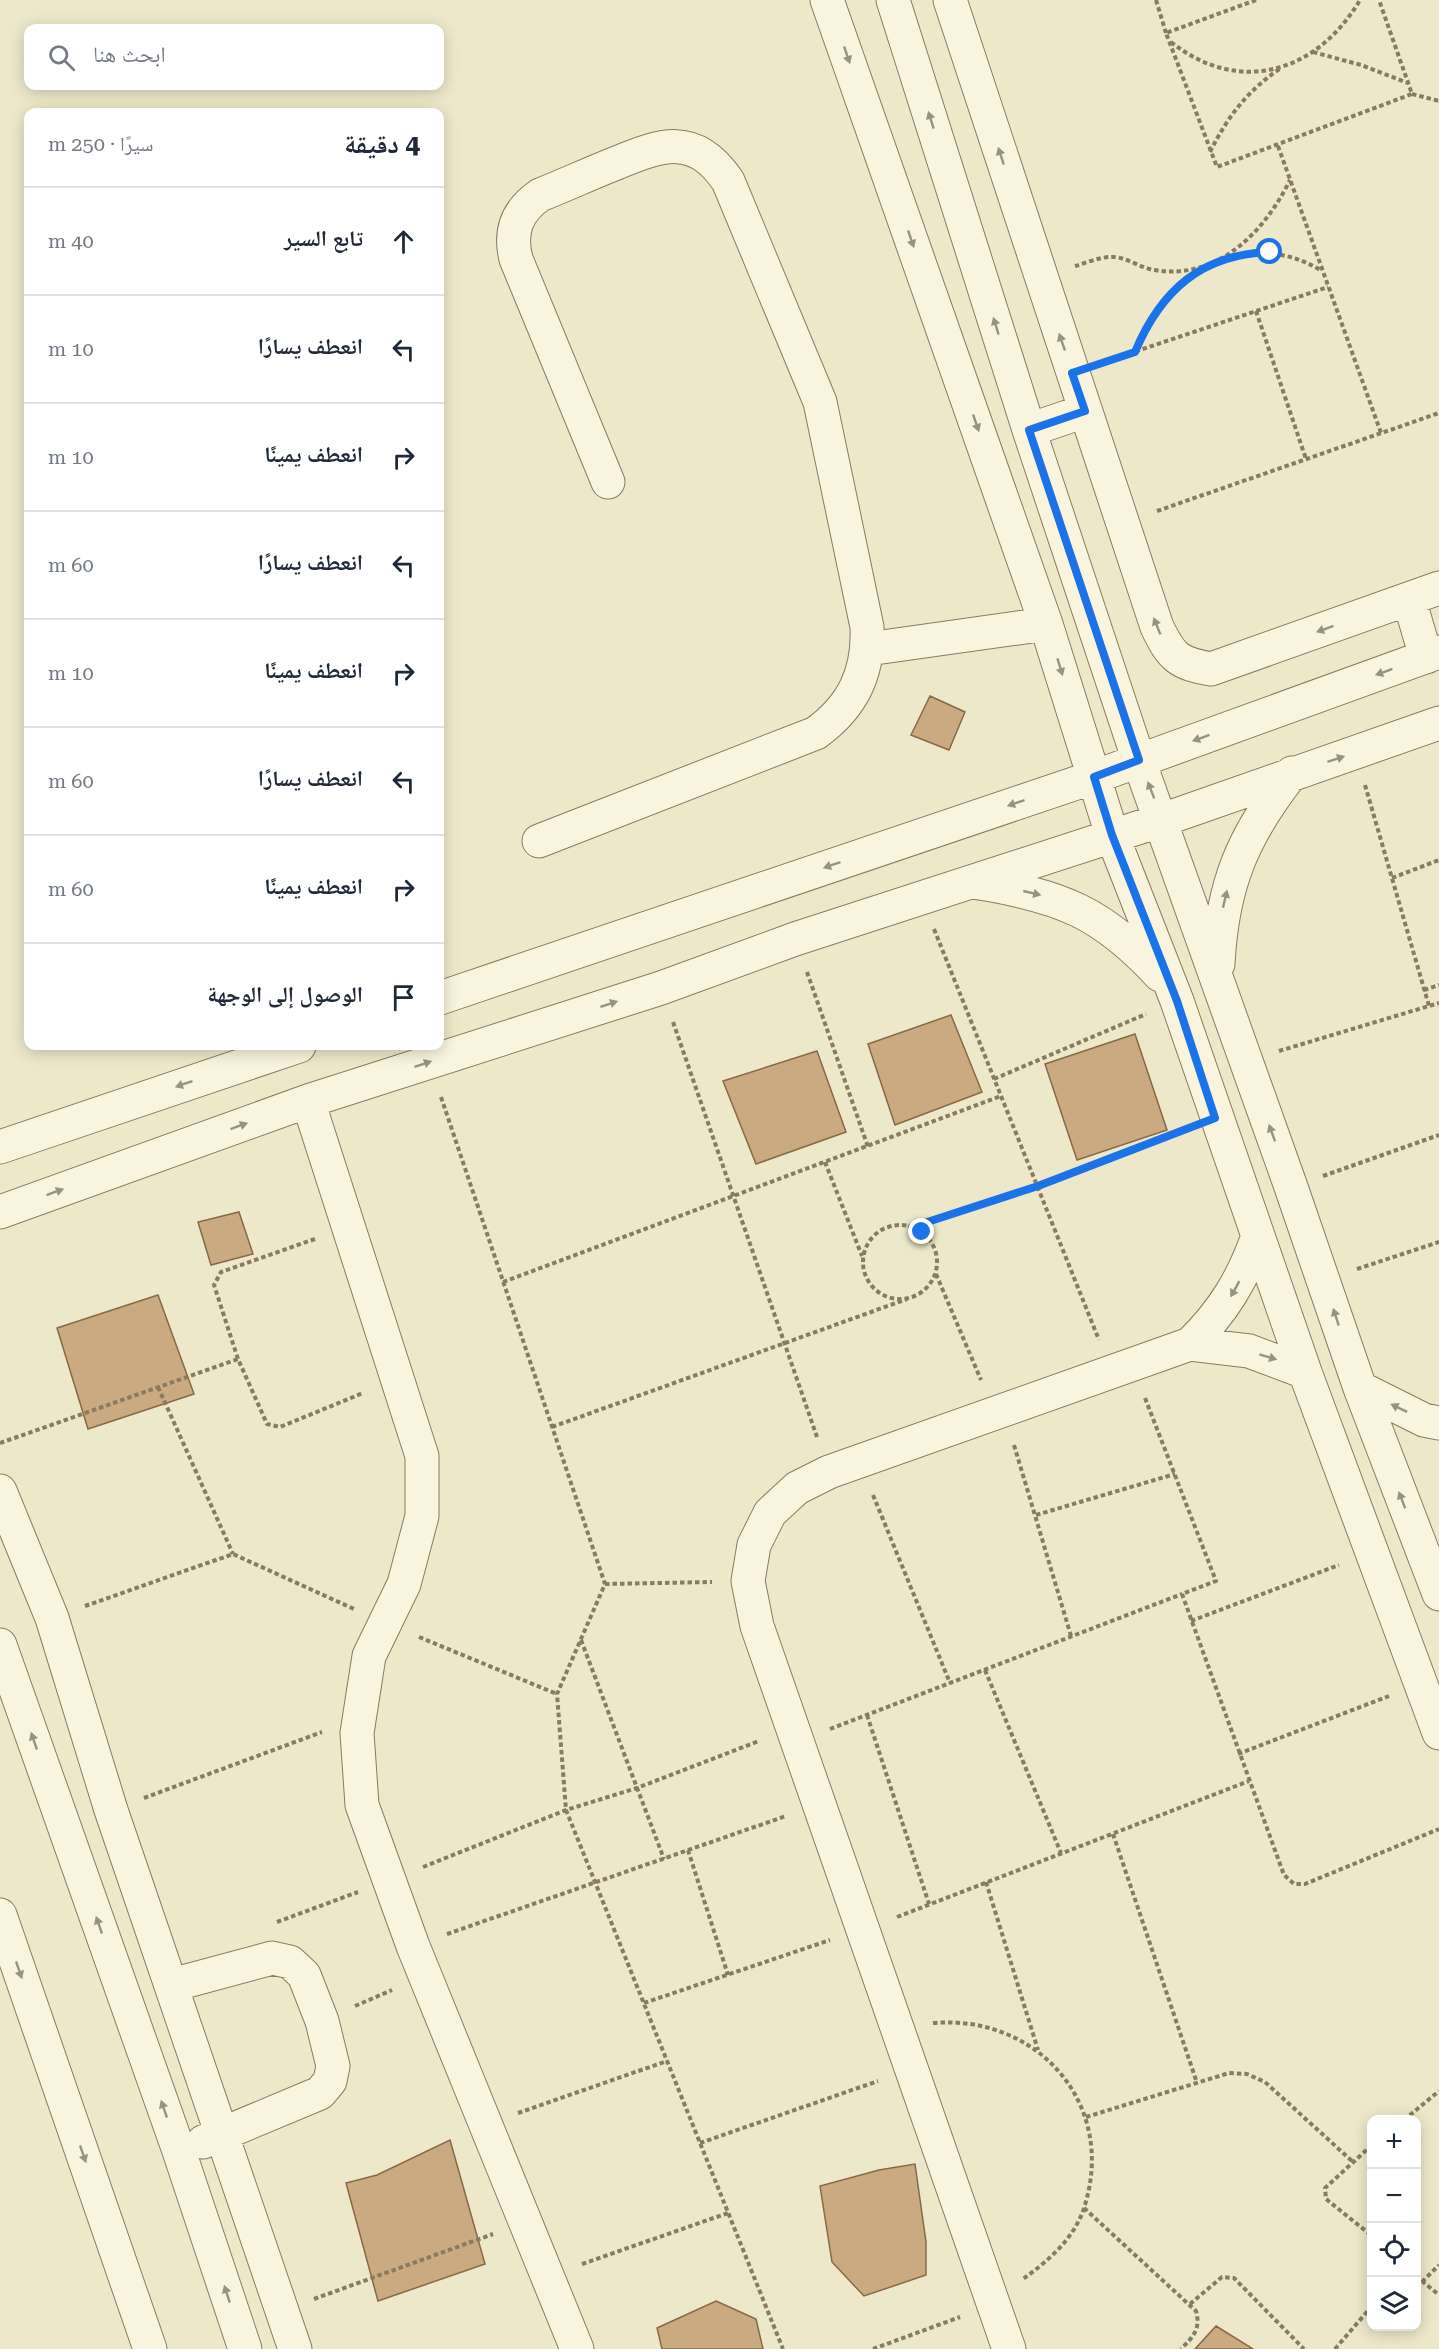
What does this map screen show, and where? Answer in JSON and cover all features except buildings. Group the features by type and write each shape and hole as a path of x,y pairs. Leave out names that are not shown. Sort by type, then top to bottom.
{"street":[{"path":"827,0 1046,624 1112,835 1173,993 1305,1372 1439,1733"},
{"path":"893,0 1029,430 1139,760 1292,1187 1360,1388 1427,1541 1439,1594"},
{"path":"950,0 1039,276 1157,627 1168,649 1187,665 1211,669 1439,588"},
{"path":"539,841 816,733 832,721 857,689 868,649 867,627 820,402 728,181 719,167 706,156 689,148 671,145 657,147 540,195 528,203 519,214 513,229 512,244 516,259 608,482"},
{"path":"1029,430 1085,411"},
{"path":"444,997 1094,777 1433,654 1409,599"},
{"path":"868,649 1046,624"},
{"path":"0,1212 308,1101 661,988 795,939 922,900 1162,820 1439,723"},
{"path":"1217,978 1224,904 1233,869 1248,835 1292,773"},
{"path":"974,882 1049,897 1083,910 1114,930 1173,993"},
{"path":"0,1147 287,1050"},
{"path":"308,1101 422,1456 422,1516 404,1584 369,1656 357,1733 362,1805 418,1961 577,2349"},
{"path":"1009,2349 793,1735 757,1626 748,1581 754,1545 770,1513 797,1488 844,1467 1190,1344 1213,1322 1232,1295 1248,1267 1258,1236"},
{"path":"1190,1344 1249,1351 1305,1372"},
{"path":"1360,1388 1424,1420 1439,1423"},
{"path":"0,1491 52,1618 111,1810 295,2349"},
{"path":"1371,1553 1427,1541"},
{"path":"0,1645 179,2151 245,2349"},
{"path":"0,1915 150,2349"},
{"path":"172,1986 272,1958 290,1962 304,1975 322,2021 333,2066 330,2081 320,2093 222,2136 179,2151"}],"path":[{"path":"1156,0 1166,33 1217,166 1278,146 1412,94 1439,101"},
{"path":"1166,33 1256,0"},
{"path":"1170,41 1213,68 1237,73 1262,73 1312,52 1341,27 1360,0"},
{"path":"1379,0 1412,94"},
{"path":"1312,52 1361,65 1409,84"},
{"path":"1210,152 1223,125 1240,102 1261,81 1286,64"},
{"path":"1278,146 1381,433"},
{"path":"1135,352 1144,329 1168,296 1193,274 1240,248 1261,228 1278,206 1290,180"},
{"path":"1039,276 1110,256 1156,271 1195,268 1251,253 1270,252 1289,255 1323,271"},
{"path":"1072,373 1328,287"},
{"path":"1256,311 1306,459"},
{"path":"1123,523 1439,413"},
{"path":"1355,752 1429,1006"},
{"path":"1392,878 1439,860"},
{"path":"389,1881 566,1810 793,1735 867,1715 1216,1581 1175,1474 1122,1368 1038,1186 922,900"},
{"path":"795,939 868,1147"},
{"path":"1424,990 1439,985"},
{"path":"661,988 784,1343 950,1683"},
{"path":"994,1079 1173,993"},
{"path":"1246,1061 1439,1003"},
{"path":"429,1062 605,1584 557,1694 566,1810 783,2349"},
{"path":"503,1282 1002,1096"},
{"path":"912,1227 1038,1186 1215,1118"},
{"path":"1292,1187 1439,1135"},
{"path":"825,1162 862,1257 863,1271 869,1284 880,1293 893,1299 907,1299"},
{"path":"862,1257 866,1244 874,1234 899,1225 912,1227 922,1232 935,1250 936,1273 999,1412 1036,1515 1072,1636"},
{"path":"349,1227 221,1272 214,1285 238,1359 267,1424 280,1428 398,1379"},
{"path":"1323,1279 1439,1242"},
{"path":"552,1427 907,1299 929,1285 936,1273"},
{"path":"0,1443 238,1359"},
{"path":"158,1387 233,1554 385,1623 557,1694"},
{"path":"1036,1515 1175,1474"},
{"path":"1191,1621 1371,1553"},
{"path":"52,1618 233,1554"},
{"path":"605,1584 748,1581"},
{"path":"1182,1594 1238,1754 1284,1875 1294,1884 1305,1884 1439,1829"},
{"path":"581,1640 664,1859"},
{"path":"985,1670 1061,1853"},
{"path":"1238,1754 1420,1684"},
{"path":"867,1715 929,1904"},
{"path":"111,1810 360,1718"},
{"path":"644,2003 862,1930 1249,1781"},
{"path":"322,2021 418,1961 596,1882 818,1805"},
{"path":"1113,1834 1197,2080"},
{"path":"688,1850 728,1975"},
{"path":"986,1882 1038,2050"},
{"path":"873,2349 991,2299 1020,2282 1047,2262 1068,2237 1084,2208 1092,2163 1085,2117 1063,2077 1038,2050 1013,2035 985,2025 956,2021 926,2023 898,2032"},
{"path":"485,2124 667,2061"},
{"path":"700,2143 911,2070"},
{"path":"1085,2117 1197,2080 1228,2073 1247,2074 1265,2082 1352,2161"},
{"path":"1410,2115 1439,2091"},
{"path":"1367,2148 1325,2188 1326,2199 1367,2233"},
{"path":"1084,2208 1190,2304 1199,2321 1197,2331 1181,2349"},
{"path":"547,2276 728,2213"},
{"path":"282,2311 525,2223"},
{"path":"1422,2282 1439,2265"},
{"path":"1190,2304 1222,2277 1234,2278 1305,2349"},
{"path":"1417,2277 1439,2295"},
{"path":"1335,2349 1367,2311"}],"route":[{"path":"922,1232 912,1227 1038,1186 1215,1118 1177,1001 1112,835 1094,777 1139,760 1029,430 1085,411 1072,373 1135,352 1144,329 1158,308 1173,290 1193,274 1214,262 1233,256 1270,252"}]}
